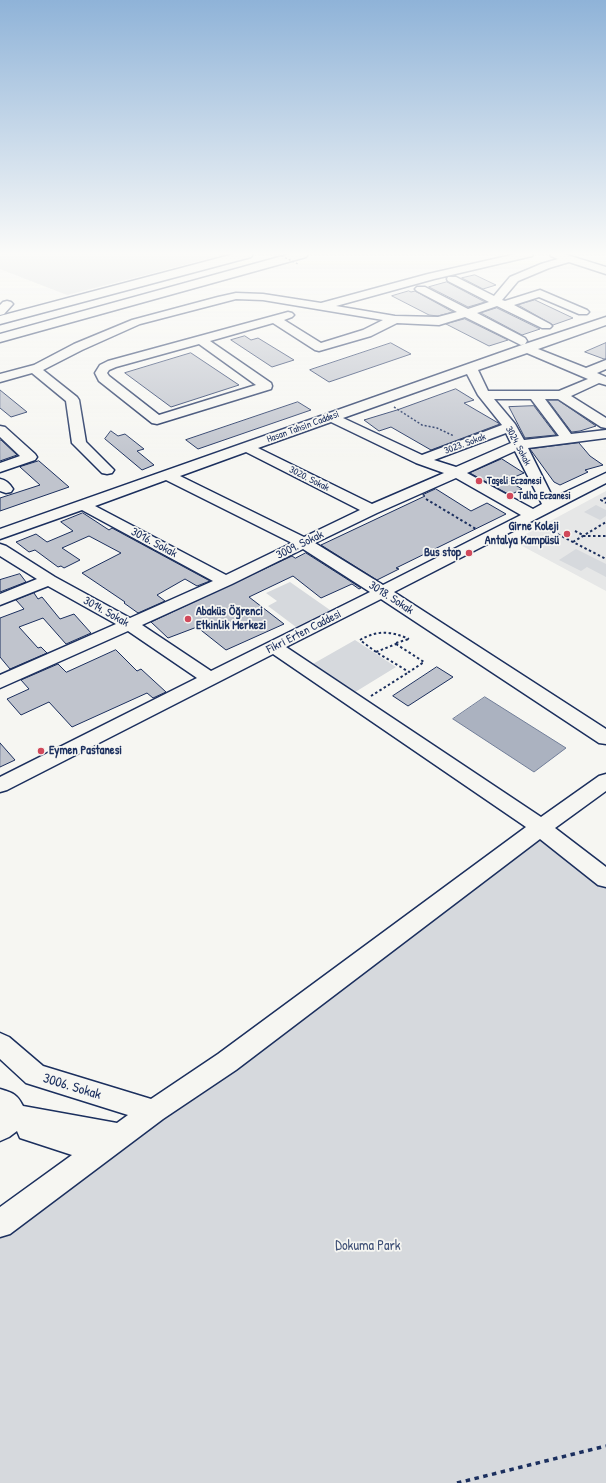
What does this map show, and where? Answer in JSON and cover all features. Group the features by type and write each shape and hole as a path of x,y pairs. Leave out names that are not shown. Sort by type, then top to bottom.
{"main road":[{"path":"0,326 10,323"},
{"path":"0,338 56,323"}],"street":[{"path":"0,378 34,370 78,347 133,323"},
{"path":"200,339 266,386 157,420 103,378 101,373 104,368 112,364 200,339 259,323"},
{"path":"282,323 319,347 367,333 387,323"},
{"path":"486,323 523,344 602,380"},
{"path":"540,323 546,326"},
{"name":"Hasan Tahsin Caddesi","path":"0,534 470,368 523,344 598,323"},
{"path":"586,373 606,364"},
{"name":"3024. Sokak","path":"470,368 484,395 510,427 550,506"},
{"path":"34,370 52,382 72,400 80,443 107,470"},
{"path":"484,395 561,395 602,380"},
{"path":"535,395 568,439"},
{"path":"561,395 606,424"},
{"path":"331,417 420,460 455,472 530,517"},
{"name":"3023. Sokak","path":"420,460 510,427"},
{"path":"0,430 30,457 0,468"},
{"name":"3009. Sokak","path":"0,682 226,581 372,510 518,445 606,434"},
{"name":"3020. Sokak","path":"246,447 372,510"},
{"name":"3018. Sokak","path":"167,475 304,543 606,738"},
{"name":"Fikri Erten Caddesi","path":"0,785 530,517 606,477"},
{"name":"3016. Sokak","path":"83,505 226,581"},
{"name":"3014. Sokak","path":"0,549 49,580 129,624 210,679"},
{"path":"0,600 49,580"},
{"path":"274,647 527,816 540,828 606,879"},
{"path":"0,1224 154,1111 227,1062 540,828 606,781"},
{"name":"3006. Sokak","path":"0,1044 35,1076 154,1111"},
{"path":"5,1117 121,1136"},
{"path":"5,1117 100,1152"}],"path":[{"path":"381,399 422,425 437,428 465,444"},
{"path":"414,491 490,537"},
{"path":"606,498 601,500 606,503"},
{"path":"530,517 606,559"},
{"path":"573,542 606,522"},
{"path":"575,531 583,536 606,536"},
{"path":"376,652 409,639 388,631 378,631 360,640 376,652 409,672"},
{"path":"359,704 424,662 396,644"},
{"path":"457,1483 606,1446"}],"shaded area":[{"name":"Girne Koleji Antalya Kampüsü","path":"606,491 606,591 513,541 541,526"},
{"path":"485,697 566,748 534,772 453,719"}],"green space":[{"path":"596,505 606,510 606,516 600,520 584,512"},
{"path":"576,549 606,564 606,577 587,567 581,571 559,560"},
{"path":"290,582 330,610 296,627 268,606 277,601 266,593"},
{"path":"355,640 396,667 352,694 311,665"},
{"name":"Dokuma Park","path":"540,828 606,879 606,1483 0,1483 0,1223"}],"building":[{"path":"474,323 508,340 489,346 446,324"},
{"path":"500,323 528,323 540,329 522,335"},
{"path":"245,336 251,340 258,338 294,360 272,367 231,340"},
{"path":"391,343 411,354 329,382 310,370"},
{"path":"606,343 606,359 585,352"},
{"path":"191,353 239,385 171,407 125,373"},
{"path":"456,389 474,400 464,403 500,424 431,450 391,427 379,431 364,420 397,410"},
{"path":"0,390 27,412 11,417 0,408"},
{"path":"548,400 558,400 596,426 572,432"},
{"path":"298,402 311,410 198,449 186,440"},
{"path":"534,406 556,435 525,438 509,407"},
{"path":"111,431 118,436 125,434 144,449 137,451 154,465 142,470 105,439"},
{"path":"1,440 17,455 0,461"},
{"path":"579,443 590,456 603,465 585,470 588,472 560,485 554,482 530,449"},
{"path":"502,459 524,473 507,480 522,489 510,495 470,473"},
{"path":"39,461 69,487 0,511 0,498 40,485 20,467"},
{"path":"436,489 471,511 487,503 506,514 396,568 399,569 377,580 321,545 425,496 423,495"},
{"path":"83,513 109,530 112,528 210,581 197,586 185,579 157,595 165,601 138,613 124,603 125,602 82,573 121,553 89,536 62,548 80,560 64,568 61,566 58,567 35,550 29,552 16,542 36,534 47,542 73,531 61,522"},
{"path":"306,553 361,588 359,589 352,584 321,598 293,576 249,597 284,624 226,650 197,627 168,638 151,622 292,556 295,558"},
{"path":"20,574 26,582 0,592 0,580"},
{"path":"34,593 38,599 42,597 60,619 74,614 91,633 66,644 43,618 19,627 38,648 41,647 47,653 10,669 0,657 0,618 24,609 16,600"},
{"path":"116,650 137,671 141,669 166,692 153,698 147,693 72,727 49,702 21,715 7,699 29,689 21,680 58,664 66,672"},
{"path":"437,667 453,677 408,706 393,696"},
{"path":"0,743 15,760 0,767"}],"place":[{"name":"Taşeli Eczanesi","path":"479,481"},
{"name":"Talha Eczanesi","path":"510,496"},
{"name":"Girne Koleji Antalya Kampüsü","path":"567,534"},
{"name":"Bus stop","path":"469,553"},
{"name":"Abaküs Öğrenci Etkinlik Merkezi","path":"188,619"},
{"name":"Eymen Pastanesi","path":"41,751"}]}
